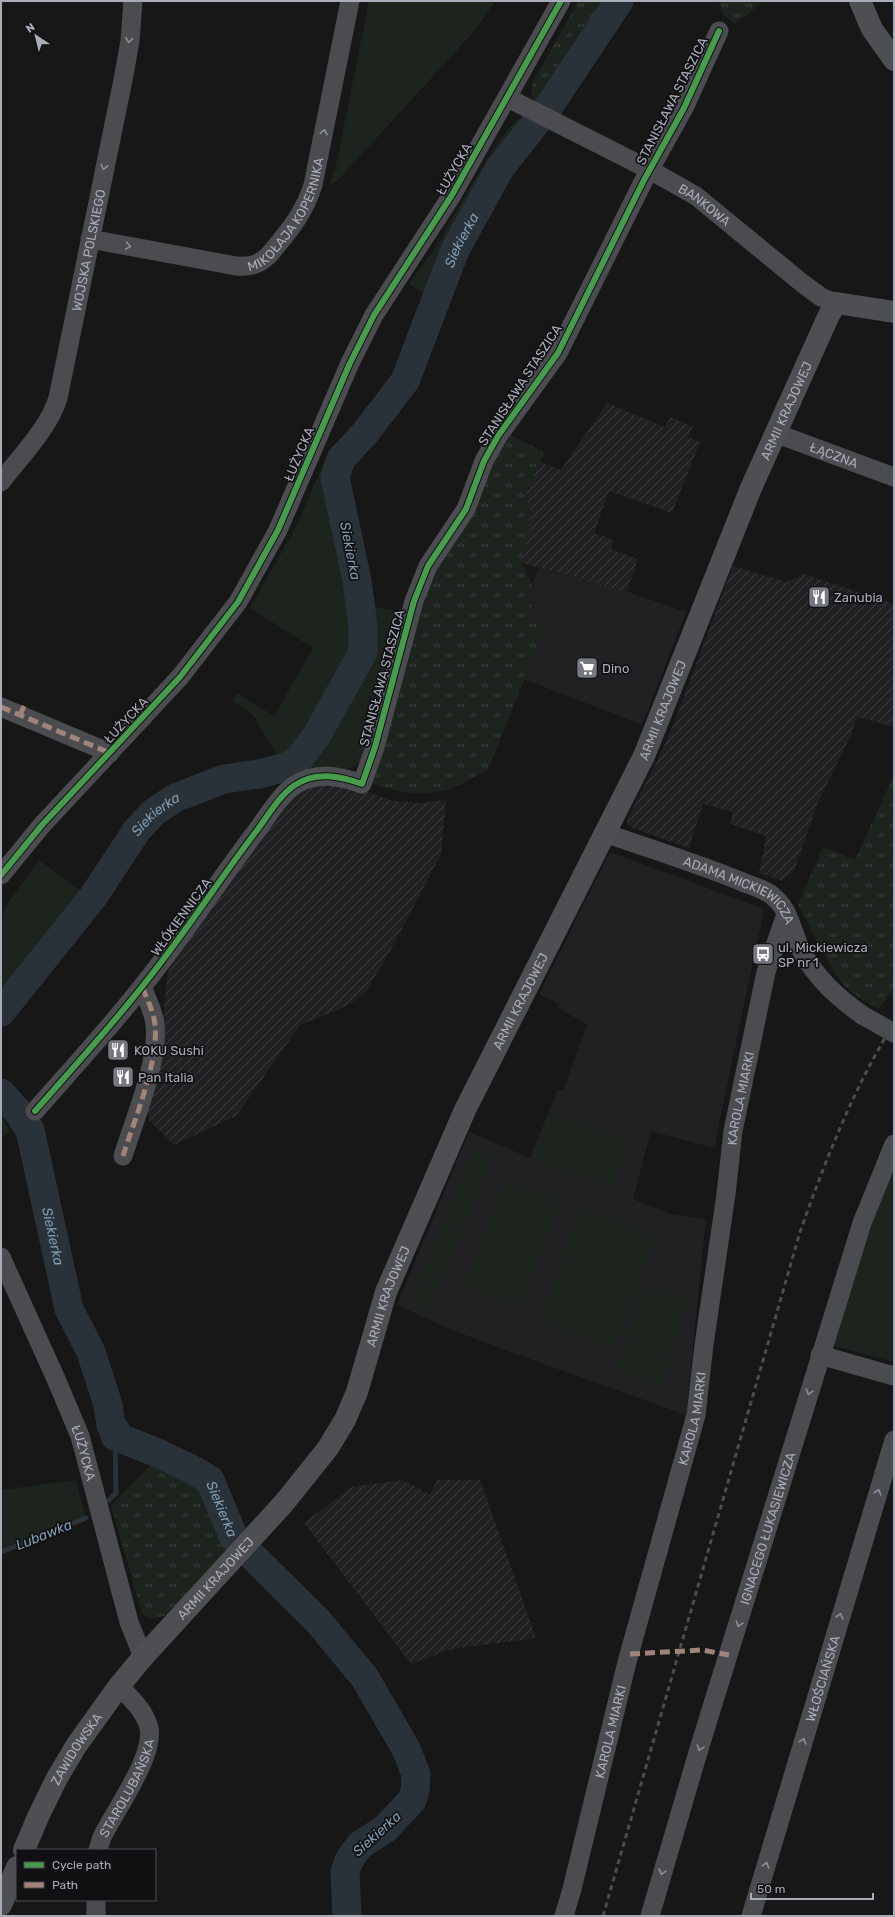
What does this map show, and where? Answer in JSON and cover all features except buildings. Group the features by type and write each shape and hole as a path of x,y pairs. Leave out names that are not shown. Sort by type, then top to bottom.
{"main road":[{"path":"860,1 872,29 894,60"},
{"name":"BANKOWA","path":"836,303 894,312"},
{"name":"ARMII KRAJOWEJ","path":"143,1657 262,1527 328,1448 345,1420 357,1392 386,1292 465,1110 644,756 751,488 812,349 836,303"},
{"name":"ZAWIDOWSKA","path":"24,1849 57,1778 76,1746 119,1686 143,1657"},
{"path":"1,1905 16,1869"}],"street":[{"name":"WOJSKA POLSKIEGO","path":"1,482 43,427 56,405 130,41 133,1"},
{"name":"MIKOŁAJA KOPERNIKA","path":"90,239 236,266 251,266 257,264 268,256 297,221 309,199 350,1"},
{"name":"ŁUŻYCKA","path":"1,875 42,825 180,677 238,602 278,530 350,363 374,315 452,195 508,98 561,1"},
{"name":"STANISŁAWA STASZICA","path":"362,784 375,747 413,606 426,570 435,553 466,509 484,461 498,436 558,353 650,170 684,108 719,31"},
{"name":"BANKOWA","path":"508,98 650,170 696,196 802,283 821,297 836,303"},
{"name":"ŁĄCZNA","path":"775,433 894,477"},
{"path":"1,708 22,710 110,753"},
{"name":"WŁÓKIENNICZA","path":"35,1111 142,987 240,853 291,788 306,779 321,776 343,778 362,784"},
{"name":"ADAMA MICKIEWICZA","path":"605,834 689,862 767,892 781,904 802,952 821,980 834,995 862,1015 894,1033"},
{"name":"KAROLA MIARKI","path":"564,1916 572,1889 627,1662 696,1415 733,1131 766,972 786,914"},
{"path":"123,1156 148,1076 156,1041 154,1016 142,987"},
{"name":"IGNACEGO ŁUKASIEWICZA","path":"650,1916 820,1355 862,1223 894,1144"},
{"name":"ŁUŻYCKA","path":"1,1257 80,1436 130,1622 143,1657"},
{"path":"820,1355 894,1376"},
{"name":"WŁOŚCIAŃSKA","path":"751,1916 894,1440"},
{"name":"STAROLUBAŃSKA","path":"98,1849 102,1837 143,1763 149,1747 149,1728 145,1718 132,1699 119,1686"},
{"path":"96,1901 96,1916"}],"shaded area":[{"path":"607,403 665,427 670,417 693,427 688,437 700,442 672,513 609,491 594,533 614,540 611,549 638,559 627,592 522,563 522,555 531,515 526,494 540,462 561,470"},
{"path":"733,566 787,582 804,574 894,604 894,727 857,717 852,733 818,802 794,871 782,881 759,873 766,836 730,824 733,812 703,804 689,848 630,827 627,823 627,819 660,755 674,723"},
{"path":"538,568 628,592 686,612 642,725 524,679 534,656 542,627 532,620 532,584"},
{"path":"340,782 393,801 421,803 446,800 441,854 393,946 365,993 336,1011 301,1024 236,1116 174,1145 149,1120 146,1103 159,1064 167,976 171,965 251,848 303,786"},
{"path":"610,852 764,909 714,1148 651,1131 633,1199 671,1214 706,1219 686,1415 494,1346 447,1328 397,1305 469,1132 530,1158 558,1089 563,1091 587,1025 559,1008 559,1004 539,994"},
{"path":"402,1480 430,1494 437,1480 480,1480 536,1638 452,1649 411,1664 304,1523 351,1487"}],"green space":[{"path":"369,1 495,1 477,28 340,178 334,183 330,184 336,166"},
{"path":"578,1 603,1 540,103 533,100 531,92 533,82"},
{"path":"719,1 764,1 735,24 722,13"},
{"path":"520,119 527,122 496,165 460,226 442,270 433,299 409,284 441,239 491,153 512,124"},
{"path":"508,434 544,452 526,494 531,515 530,529 522,555 522,563 532,584 532,620 542,627 534,656 488,770 452,788 430,793 403,792 368,782 426,586 476,497"},
{"path":"328,453 330,457 330,466 328,491 351,583 356,625 356,643 353,659 348,670 328,701 309,735 304,742 280,761 254,716 233,701 237,693 274,716 313,648 250,608 297,525"},
{"path":"371,606 405,613 362,761 347,769 339,771 295,777 319,744 366,663 372,641"},
{"path":"894,771 894,988 878,1009 847,988 834,971 798,904 823,847 855,860 892,779"},
{"path":"39,860 83,893 1,1001 1,917 9,902"},
{"path":"551,1111 630,1142 611,1189 532,1158"},
{"path":"1,1114 10,1131 1,1138"},
{"path":"474,1148 494,1156 429,1310 410,1301"},
{"path":"894,1162 894,1362 831,1345 865,1238"},
{"path":"505,1178 561,1199 521,1306 465,1285"},
{"path":"580,1208 657,1235 615,1348 539,1321"},
{"path":"643,1285 688,1298 663,1386 615,1369"},
{"path":"150,1466 199,1487 227,1549 168,1615 150,1619 142,1613 111,1505"},
{"path":"76,1480 86,1518 1,1552 1,1490"}],"waterway":[{"name":"Siekierka","path":"1,1012 93,897 137,830 154,812 175,798 224,779 259,774 286,767 299,759 317,735 363,652 363,626 357,581 335,477 341,459 365,433 405,381 455,250 500,168 549,106 619,1"},
{"name":"Siekierka","path":"1,1093 19,1113 30,1130 69,1309 91,1352 108,1405 111,1426 116,1431 115,1436 160,1454 210,1480 234,1538 317,1620 365,1678 406,1749 416,1774 415,1791 412,1800 385,1829 360,1845 349,1860 345,1872 347,1916"},
{"name":"Lubawka","path":"109,1500 116,1493 115,1436"},
{"name":"Lubawka","path":"1,1552 86,1518"}],"railway":[{"path":"603,1916 800,1232 841,1125 866,1073 894,1023"}],"marked path":[{"path":"20,715 24,706"},
{"path":"1,707 110,753"},
{"path":"123,1156 150,1073 155,1040 153,1015 142,987"},
{"path":"630,1654 702,1650 729,1655"}],"cycle path":[{"path":"1,875 42,825 180,677 238,602 278,530 350,363 374,315 452,195 561,1"},
{"path":"35,1111 100,1037 147,980 284,794 295,785 320,776 337,777 362,784 375,747 414,601 428,566 466,509 484,461 498,436 558,353 644,180 684,108 719,31"}],"place":[{"name":"Zanubia","path":"819,597"},
{"name":"Dino","path":"587,668"},
{"name":"ul. Mickiewicza SP nr 1","path":"763,954"},
{"name":"KOKU Sushi","path":"118,1050"},
{"name":"Pan Italia","path":"123,1077"}]}
